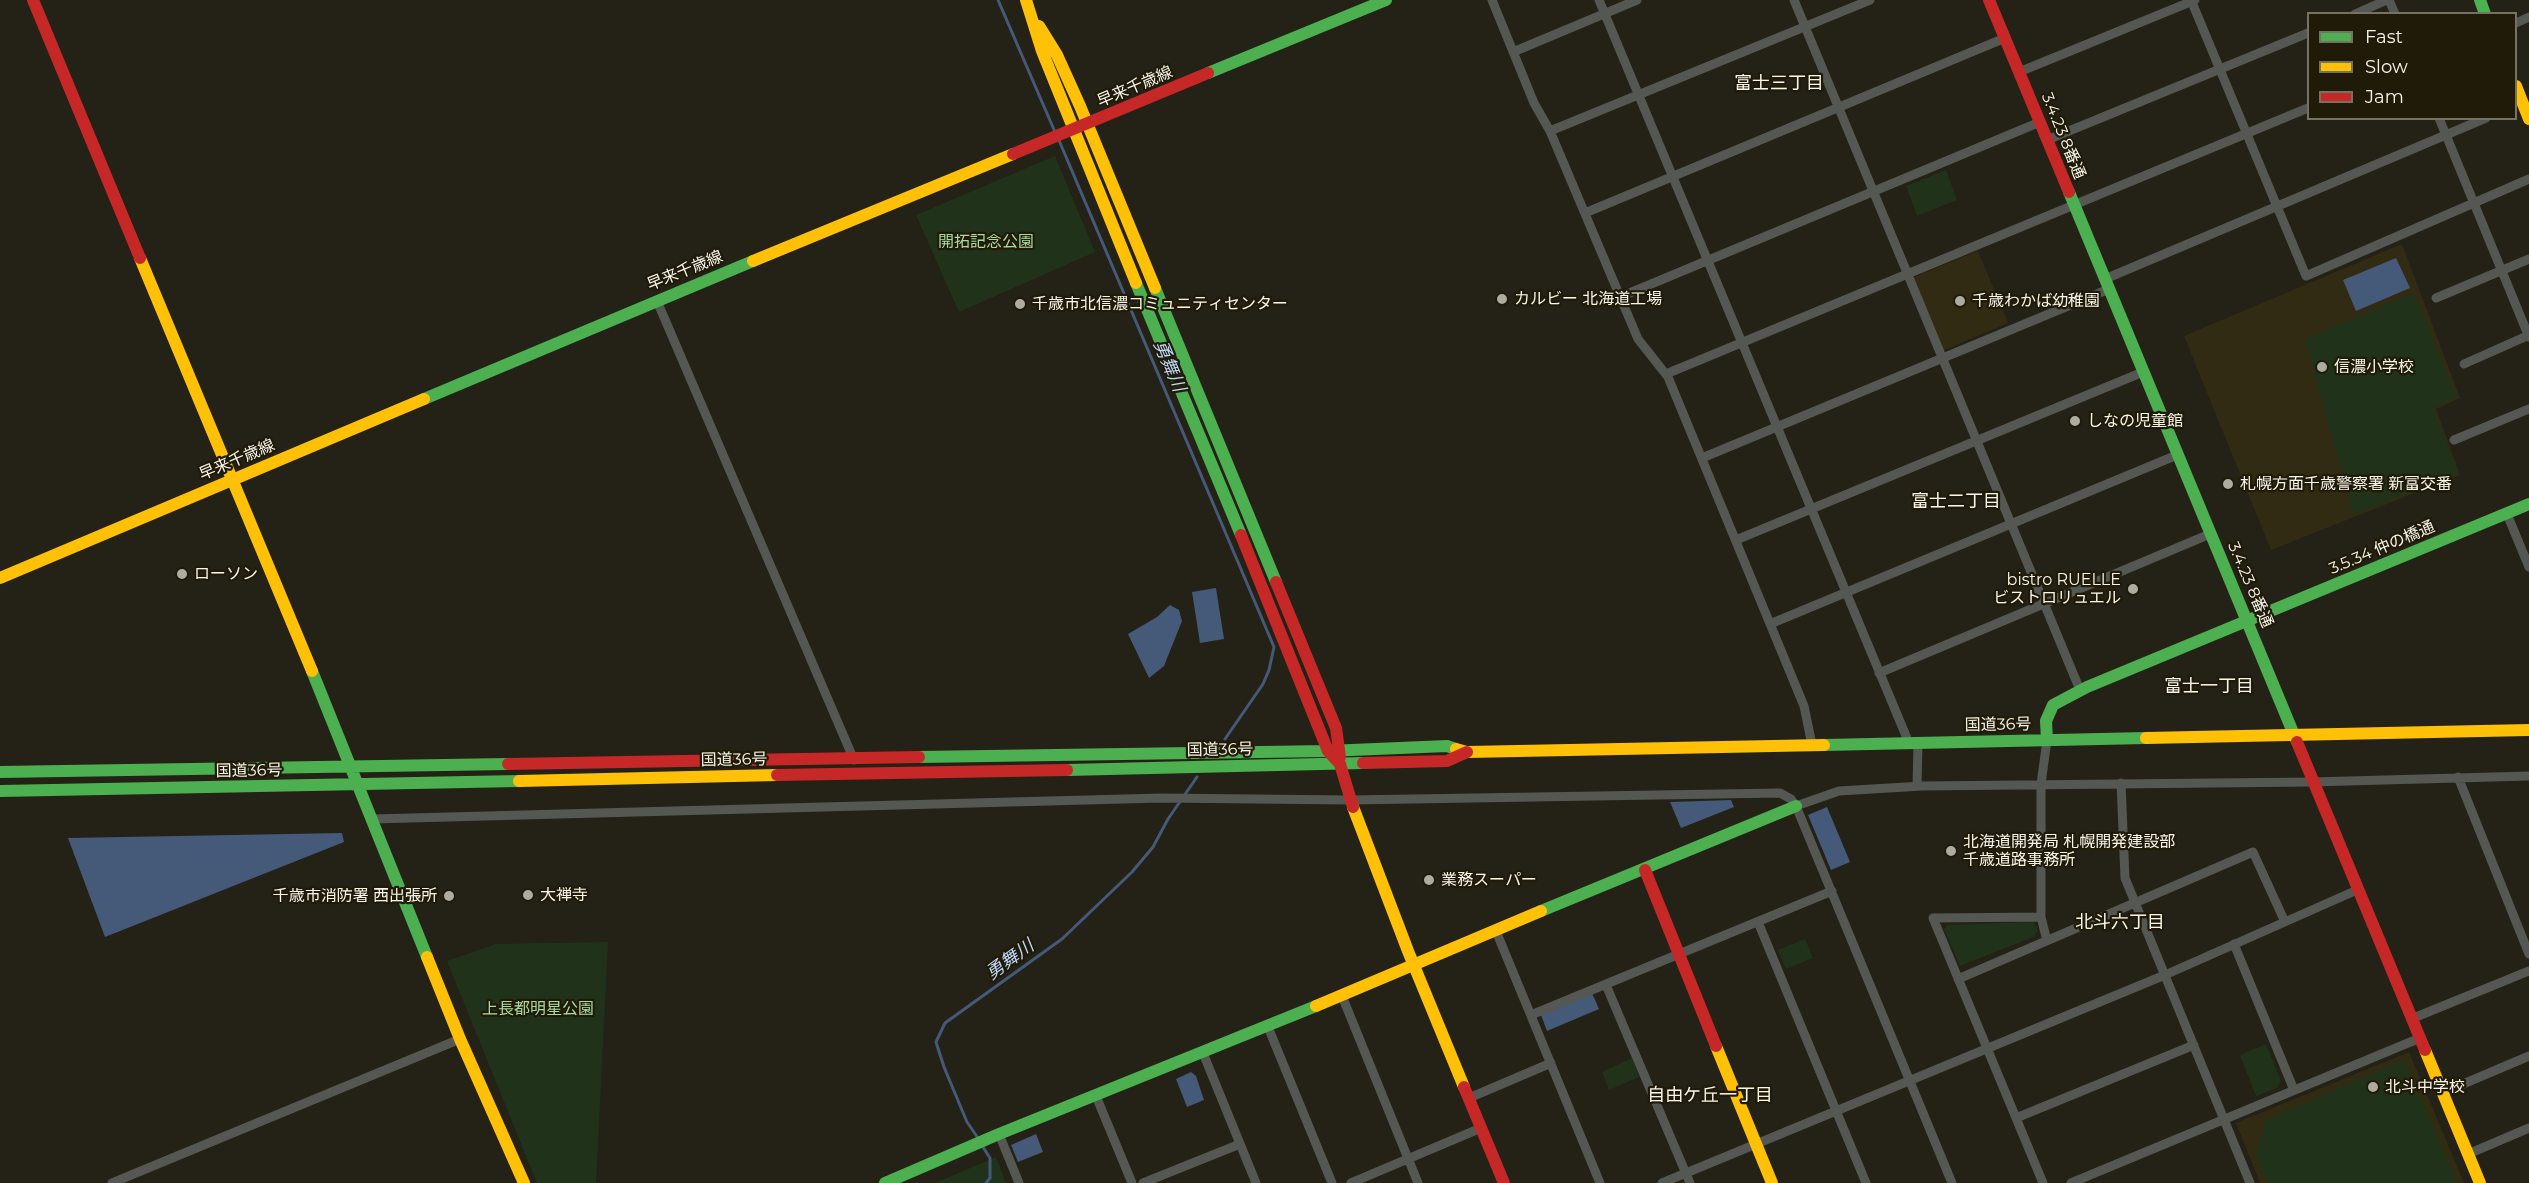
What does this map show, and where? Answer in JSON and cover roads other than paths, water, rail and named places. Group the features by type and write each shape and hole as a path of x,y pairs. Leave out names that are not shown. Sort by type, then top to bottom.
{"main road":[{"path":"33,0 373,819 460,1039 524,1183"},
{"name":"早来千歳線","path":"0,578 657,300 1087,125 1386,0"},
{"name":"3.4.23 8番通","path":"1993,1 2005,38 2074,206 2480,1183"},
{"path":"1028,5 1058,55 1336,728 1334,751"},
{"path":"1028,5 1042,51 1061,134 1316,717 1340,764 1350,800 1413,964 1504,1183"},
{"path":"2517,89 2529,119"},
{"name":"3.5.34 仲の橋通","path":"2047,740 2046,721 2049,710 2060,700 2080,690 2529,504"},
{"name":"国道36号","path":"0,772 1334,751 1447,746 1467,752 2529,730"},
{"name":"国道36号","path":"0,791 1340,764 1447,761 1467,752"},
{"path":"885,1183 1268,1027 1413,964 1796,806"},
{"path":"1645,870 1772,1183"}],"street":[{"path":"1492,0 1534,103 1550,131 1638,339 1666,374 1804,706 1812,745"},
{"path":"1599,0 1879,673 1913,743 1917,786"},
{"path":"1513,52 1637,0"},
{"path":"1794,0 2080,690"},
{"path":"1550,131 1870,0"},
{"path":"2019,72 2193,0 2306,276 2529,179"},
{"path":"2360,12 2388,0"},
{"path":"2047,140 2307,33"},
{"path":"1585,213 2005,38"},
{"path":"1666,374 2307,108"},
{"path":"2440,120 2529,336 2464,364"},
{"path":"1702,458 1942,358 2277,206 2481,120"},
{"path":"1620,297 2040,122"},
{"path":"2436,298 2529,260"},
{"path":"657,300 854,759 852,774"},
{"path":"1736,540 2143,372"},
{"path":"2454,440 2529,409"},
{"path":"1770,624 2177,455"},
{"path":"2507,514 2529,567"},
{"path":"1879,673 2210,534"},
{"path":"2047,740 2041,784 2041,917 2048,941"},
{"path":"1796,806 1839,792 1917,786 2312,782 2529,776"},
{"path":"2458,777 2529,954"},
{"path":"2121,783 2125,878 2250,1183"},
{"path":"373,819 1203,797 1350,800 1780,793 1791,799 1796,806 1952,1183"},
{"path":"1958,979 2253,852 2285,922"},
{"path":"1662,1183 2165,975 2358,890"},
{"path":"1531,1015 1832,891"},
{"path":"2041,917 1933,918 2043,1183"},
{"path":"1758,922 1866,1183"},
{"path":"1496,931 1600,1183"},
{"path":"2234,944 2294,1090"},
{"path":"2411,1019 2529,971"},
{"path":"1606,985 1690,1183"},
{"path":"1341,996 1418,1183"},
{"path":"1268,1027 1332,1183"},
{"path":"2071,1183 2420,1038"},
{"path":"112,1183 460,1039"},
{"path":"2016,1118 2194,1045"},
{"path":"1203,1053 1256,1183"},
{"path":"2442,1093 2529,1056"},
{"path":"1469,1098 1551,1063"},
{"path":"1096,1096 1132,1183"},
{"path":"1351,1183 1481,1128"},
{"path":"2468,1154 2529,1128"},
{"path":"996,1136 1020,1183"},
{"path":"1143,1183 1240,1144"}],"water":[{"path":"2396,258 2410,288 2356,311 2343,280"},
{"path":"1216,588 1224,639 1200,643 1192,592"},
{"path":"1170,605 1179,610 1182,621 1164,666 1149,678 1128,634 1157,617"},
{"path":"1731,800 1734,807 1681,828 1670,802"},
{"path":"1827,807 1850,862 1831,870 1808,815"},
{"path":"342,833 344,842 105,937 68,838"},
{"path":"1592,993 1599,1009 1547,1031 1541,1015"},
{"path":"1191,1072 1196,1076 1204,1100 1187,1107 1176,1079"},
{"path":"1036,1134 1043,1152 1018,1162 1011,1145"}],"waterway":[{"name":"勇舞川","path":"998,0 1055,132"},
{"name":"勇舞川","path":"1058,138 1274,647 1263,684 1225,739"},
{"name":"勇舞川","path":"978,1138 967,1122 936,1042 945,1023 1062,939 1132,872 1153,847 1168,819 1197,777"},
{"name":"勇舞川","path":"981,1144 990,1158 990,1178 986,1183"}],"place":[{"name":"カルビー 北海道工場","path":"1502,299"},
{"name":"千歳わかば幼稚園","path":"1960,301"},
{"name":"千歳市北信濃コミュニティセンター","path":"1020,304"},
{"name":"信濃小学校","path":"2322,367"},
{"name":"しなの児童館","path":"2075,421"},
{"name":"札幌方面千歳警察署 新富交番","path":"2228,484"},
{"name":"ローソン","path":"182,574"},
{"name":"bistro RUELLE ビストロリュエル","path":"2133,589"},
{"name":"北海道開発局 札幌開発建設部 千歳道路事務所","path":"1951,851"},
{"name":"業務スーパー","path":"1429,880"},
{"name":"大禅寺","path":"528,895"},
{"name":"千歳市消防署 西出張所","path":"449,896"},
{"name":"北斗中学校","path":"2373,1087"}],"district":[{"name":"富士三丁目","path":"1779,84"},
{"name":"富士二丁目","path":"1956,502"},
{"name":"富士一丁目","path":"2209,687"},
{"name":"北斗六丁目","path":"2120,923"},
{"name":"自由ケ丘一丁目","path":"1710,1096"}],"park label":[{"name":"開拓記念公園","path":"986,242"},
{"name":"上長都明星公園","path":"538,1009"}]}
